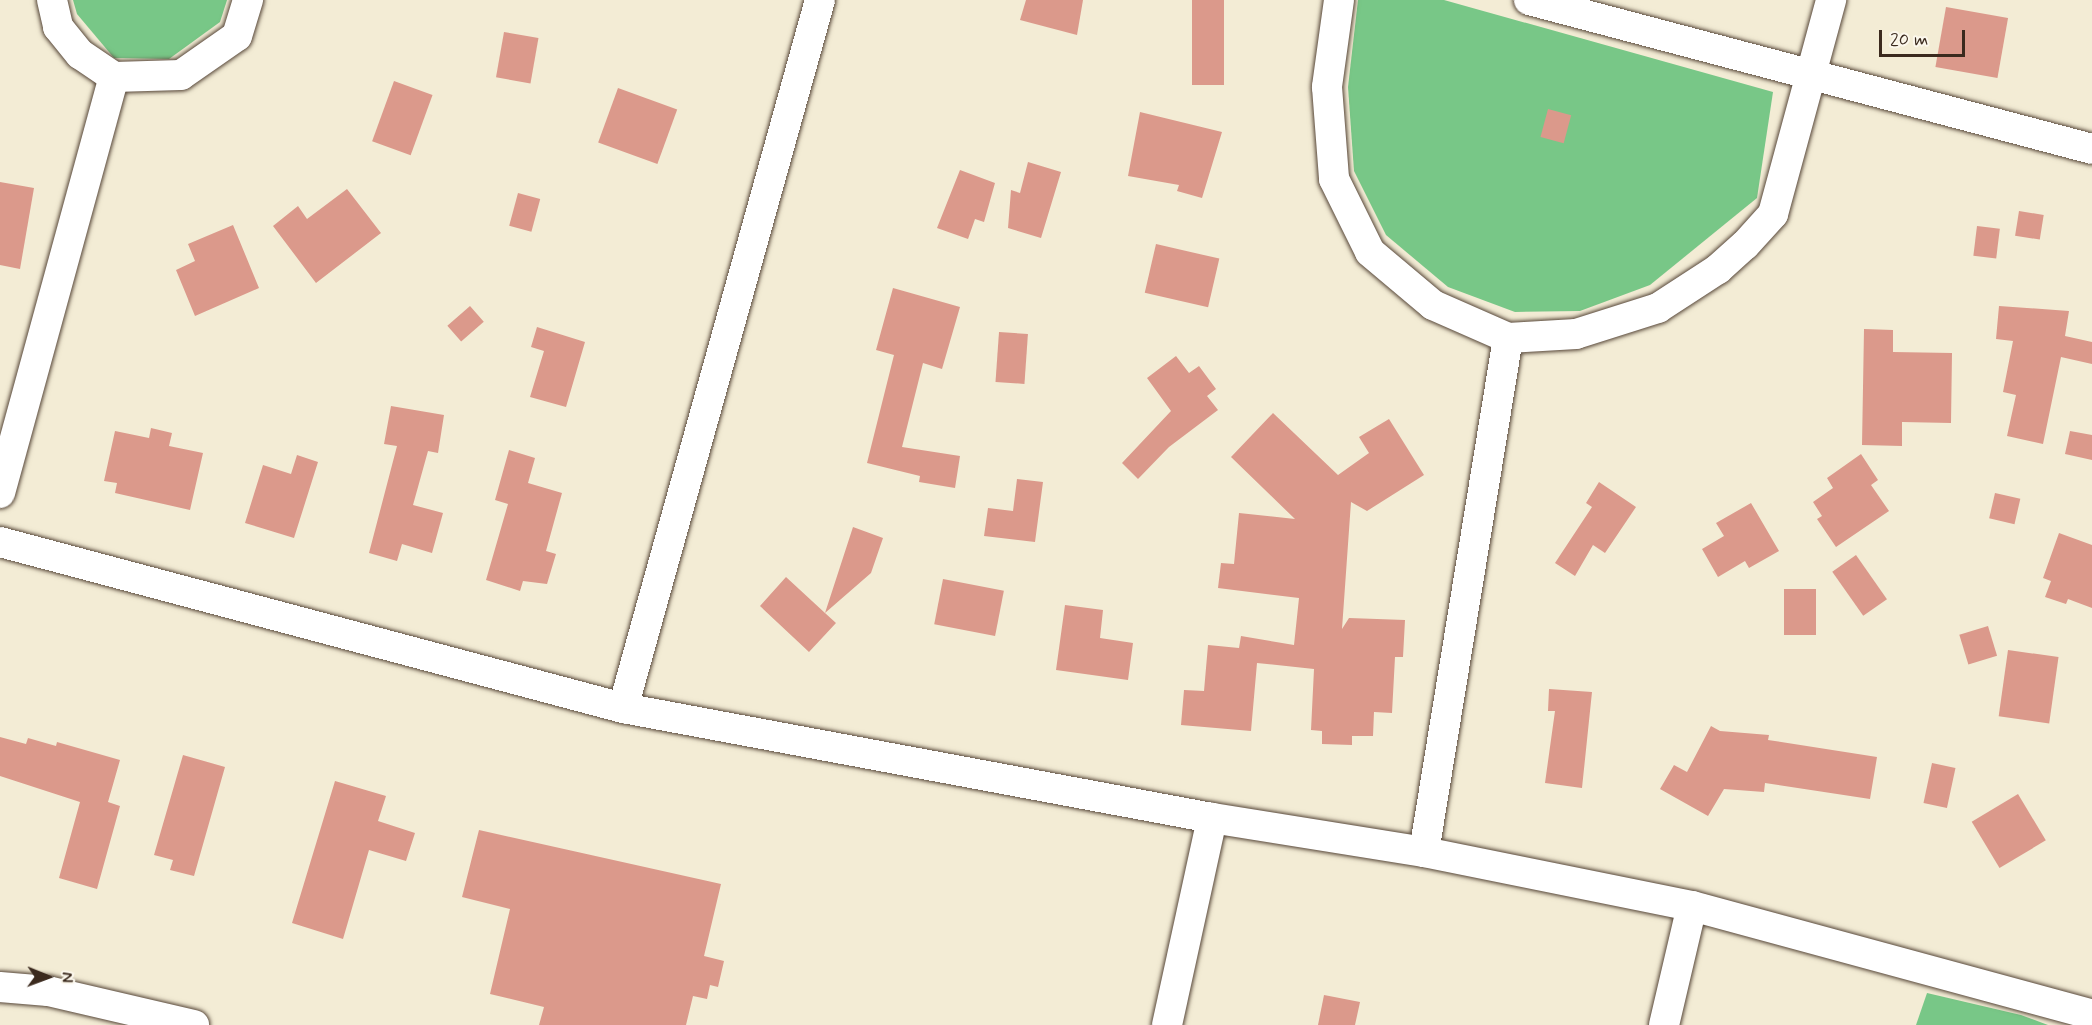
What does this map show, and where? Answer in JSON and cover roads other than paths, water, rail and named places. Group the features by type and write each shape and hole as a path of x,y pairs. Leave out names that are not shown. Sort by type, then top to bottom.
{"street":[{"path":"52,0 58,27 80,54 114,77 181,75 237,36 248,0"},
{"path":"623,708 820,0"},
{"path":"1339,0 1327,87 1334,179 1370,252 1433,305 1508,338 1576,333 1658,308 1718,269 1773,214 1831,0"},
{"path":"1529,0 1810,78 2092,149"},
{"path":"0,493 114,77"},
{"path":"1424,852 1508,338"},
{"path":"0,542 623,708 1212,818 1424,852 1692,906 2092,1015"},
{"path":"1167,1025 1212,818"},
{"path":"1664,1025 1692,906"},
{"path":"0,987 48,991 194,1025"}]}
